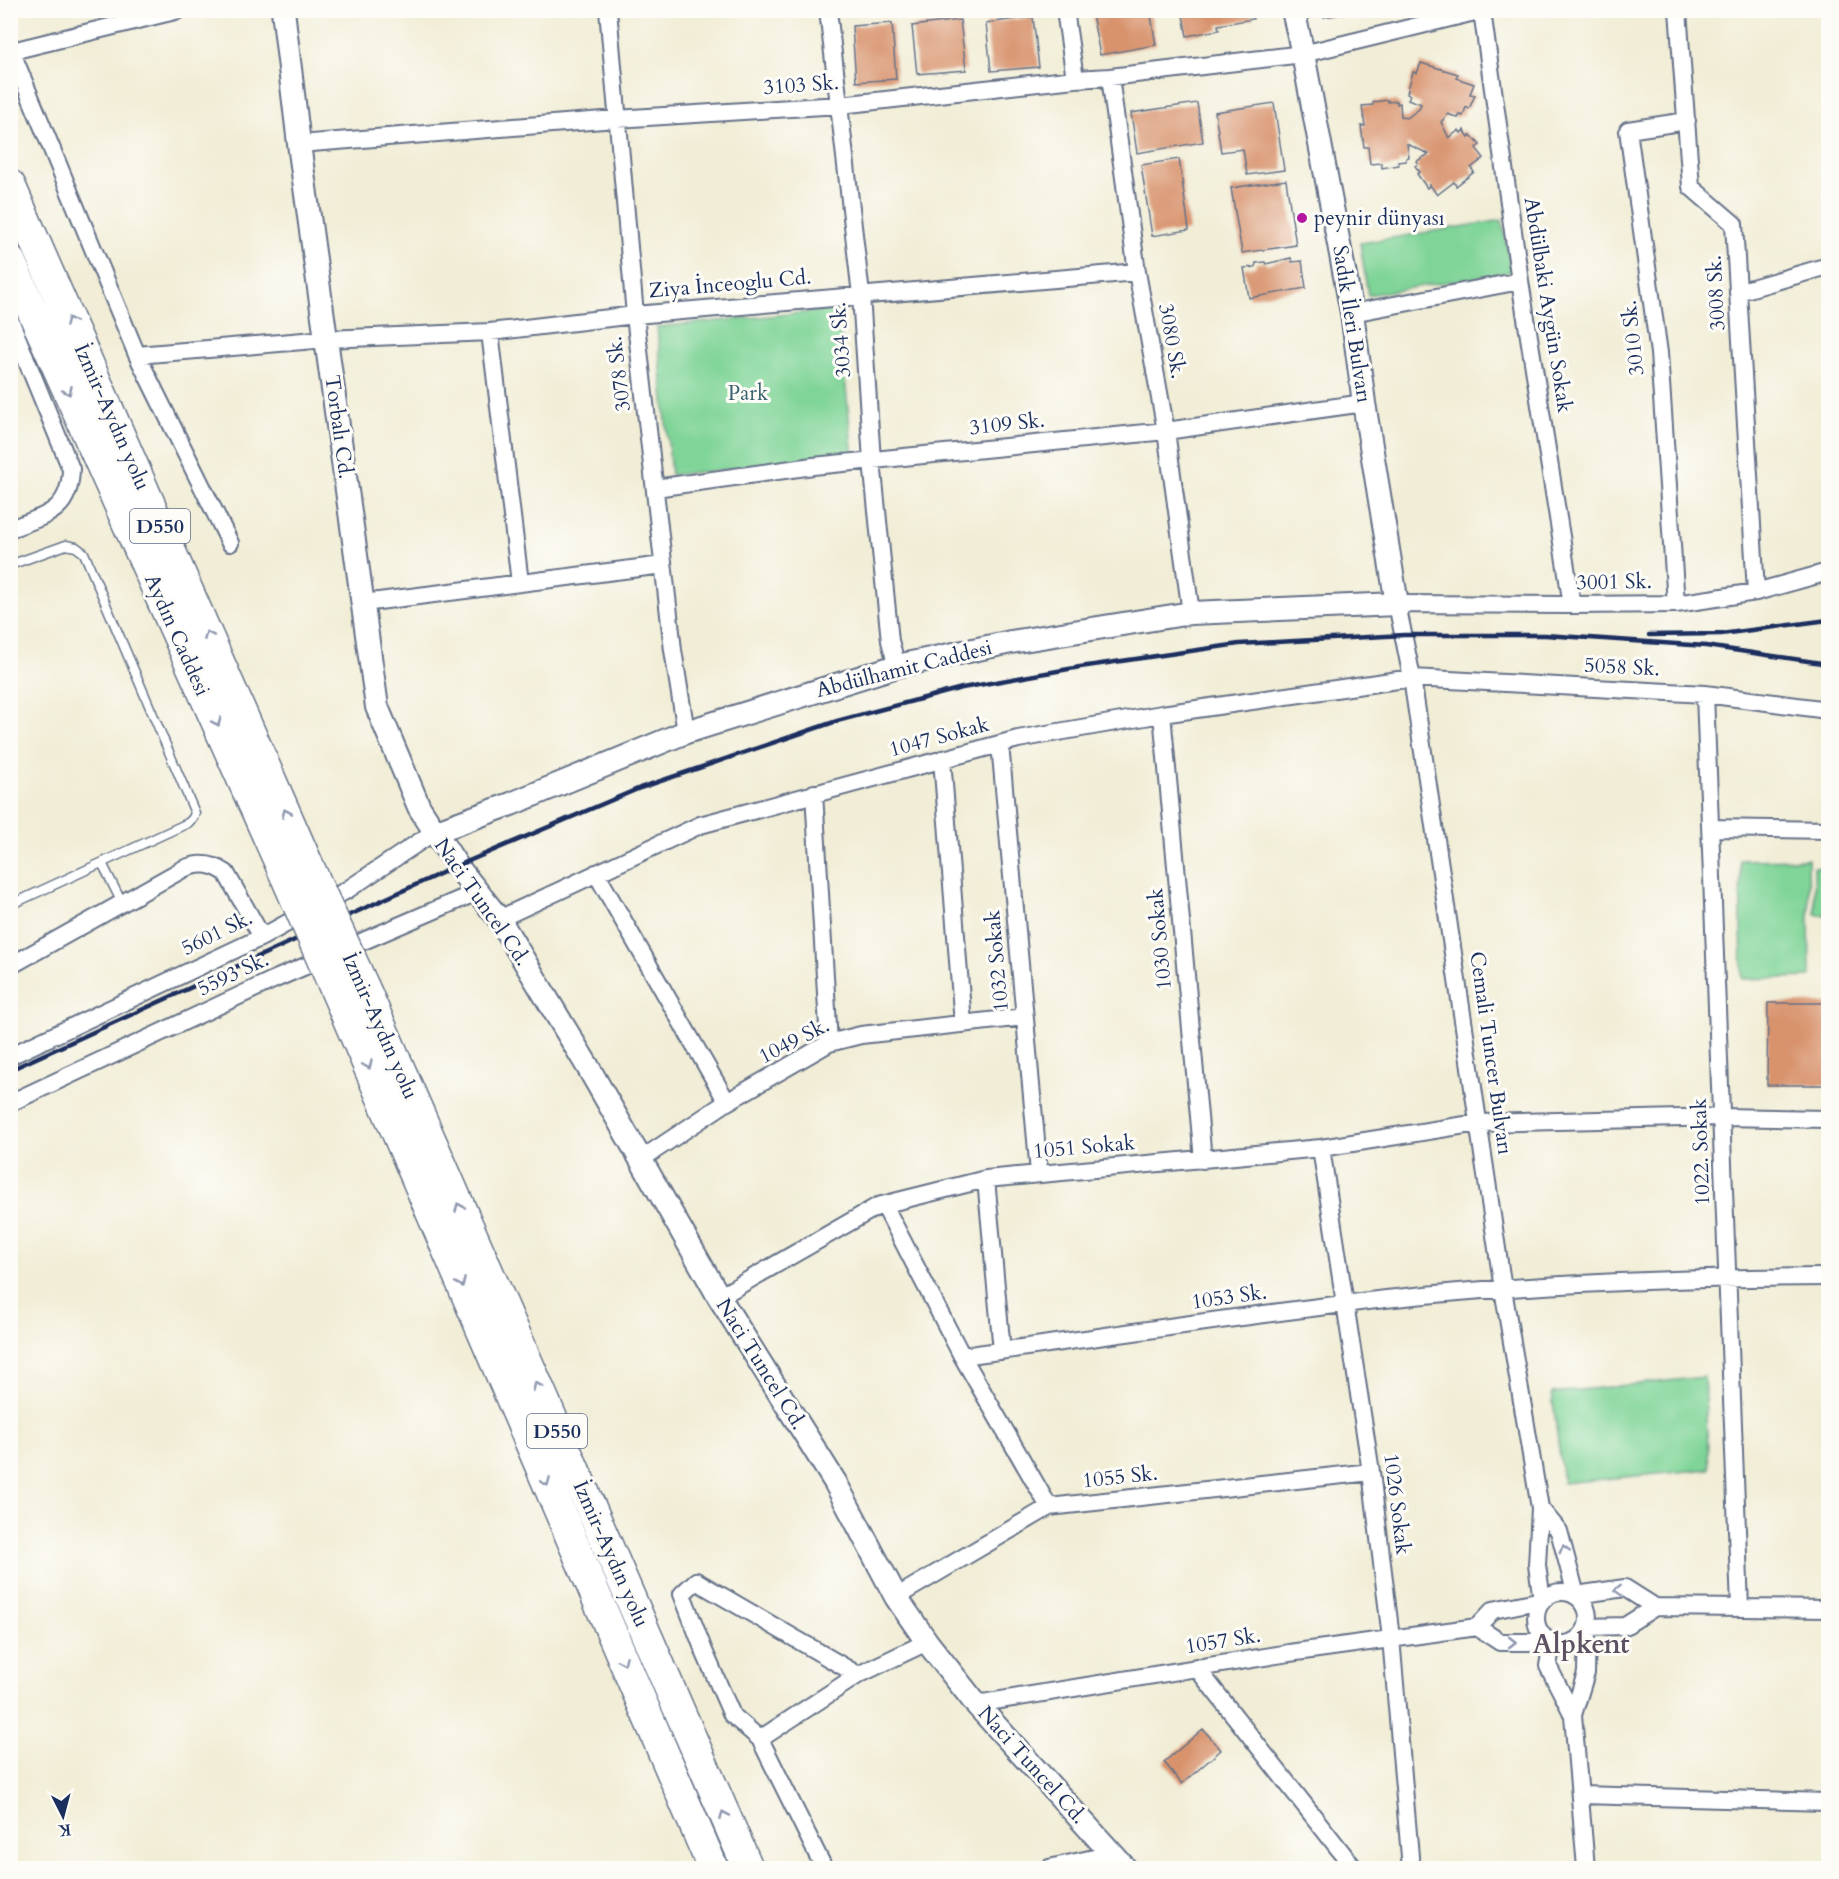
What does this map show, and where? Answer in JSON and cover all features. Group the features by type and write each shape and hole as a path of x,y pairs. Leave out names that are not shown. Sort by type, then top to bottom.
{"highway":[{"name":"İzmir-Aydın yolu","path":"10,185 298,872 748,1869"},
{"name":"Aydın Caddesi","path":"10,261 298,872"},
{"name":"İzmir-Aydın yolu","path":"356,1003 713,1869"}],"main road":[{"name":"Torbalı Cd.","path":"283,10 299,144 377,707 419,807 434,832"},
{"name":"Sadık İleri Bulvarı","path":"1293,10 1304,54 1352,313 1364,403 1397,604"},
{"name":"Abdülhamit Caddesi","path":"434,832 511,804 686,732 897,666 1011,642 1191,613 1397,604"},
{"name":"Naci Tuncel Cd.","path":"434,832 499,919 588,1067 719,1297 835,1482 897,1597 927,1642 976,1704 1119,1861"}],"street":[{"path":"179,10 11,50 137,355 230,543"},
{"name":"3078 Sk.","path":"608,10 635,315 663,565 686,732"},
{"name":"3034 Sk.","path":"828,10 861,295 872,461 890,641 897,666"},
{"path":"1065,10 1075,79"},
{"name":"3008 Sk.","path":"1678,10 1691,186 1734,224 1756,591"},
{"name":"3103 Sk.","path":"299,144 616,119 840,105 1110,77 1304,54 1482,11"},
{"name":"Abdülbaki Aygün Sokak","path":"1482,11 1520,281 1572,605"},
{"name":"3080 Sk.","path":"1110,77 1137,272 1166,430 1191,613"},
{"name":"3010 Sk.","path":"1676,603 1659,353 1628,130 1687,121"},
{"path":"1738,292 1828,266"},
{"name":"Ziya İnceoglu Cd.","path":"137,355 327,339 490,332 635,315 1137,272"},
{"path":"1352,313 1520,281"},
{"path":"10,321 71,469 71,484 61,505 53,512 10,529"},
{"path":"490,332 520,583"},
{"name":"3109 Sk.","path":"655,488 813,466 1166,430 1364,403"},
{"path":"363,603 663,565"},
{"name":"3001 Sk.","path":"1397,604 1676,603 1756,591 1828,572"},
{"name":"Cemali Tuncer Bulvarı","path":"1397,604 1412,678 1503,1289 1540,1508 1537,1565 1542,1600"},
{"name":"5058 Sk.","path":"1412,678 1705,694 1828,710"},
{"name":"1047 Sokak","path":"499,919 700,825 942,759 1018,739 1162,714 1412,678"},
{"name":"1022. Sokak","path":"1705,694 1723,1117 1740,1608"},
{"name":"1030 Sokak","path":"1162,714 1203,1160"},
{"name":"1032 Sokak","path":"1000,744 1039,1173"},
{"path":"942,759 963,1024"},
{"path":"814,794 829,1043"},
{"path":"1711,828 1828,831"},
{"name":"5601 Sk.","path":"10,1056 262,937 347,890 434,832"},
{"path":"10,966 183,869 201,863 210,864 226,873 262,937"},
{"path":"596,873 727,1102"},
{"name":"5593 Sk.","path":"10,1102 273,980 477,892"},
{"name":"1049 Sk.","path":"640,1160 727,1102 829,1043 861,1035 1025,1017"},
{"name":"1051 Sokak","path":"719,1297 878,1206 986,1179 1321,1148 1478,1123 1723,1117 1828,1119"},
{"name":"1026 Sokak","path":"1321,1148 1371,1472 1391,1638 1411,1869"},
{"path":"986,1179 1002,1351"},
{"path":"884,1205 962,1356 1049,1507"},
{"name":"1053 Sk.","path":"962,1356 1345,1304 1503,1289 1728,1278 1828,1277"},
{"name":"1055 Sk.","path":"897,1597 1049,1507 1371,1472"},
{"path":"1540,1508 1559,1532 1576,1595 1587,1609 1589,1618 1586,1673 1573,1715"},
{"path":"824,1869 760,1739 732,1715 682,1594 696,1581 858,1676"},
{"path":"1655,1607 1625,1626 1587,1627 1576,1640 1560,1644 1500,1642 1477,1627 1493,1610 1542,1600 1558,1592 1576,1595 1625,1588 1655,1607 1828,1609"},
{"path":"1542,1600 1538,1608 1537,1624 1545,1637 1552,1642"},
{"name":"1057 Sk.","path":"976,1704 1196,1667 1477,1627"},
{"path":"760,1739 858,1676 927,1642"},
{"path":"1552,1642 1548,1666 1573,1715 1586,1869"},
{"path":"1196,1667 1354,1869"},
{"path":"1581,1795 1828,1802"},
{"path":"1049,1869 1119,1861"}],"lane":[{"path":"10,566 66,545 76,546 84,553 194,807 193,818 188,823 10,905"},
{"path":"102,863 122,903"}],"green space":[{"path":"1502,220 1511,272 1368,295 1360,243"},
{"name":"Park","path":"838,309 853,457 671,475 657,327"},
{"path":"1808,859 1810,977 1742,979 1740,860"},
{"path":"1828,866 1828,915 1815,915 1814,867"},
{"path":"1704,1377 1709,1469 1563,1483 1552,1393"}],"building":[{"path":"1113,10 1150,10 1156,45 1100,55 1092,14"},
{"path":"1182,10 1251,10 1253,19 1218,25 1219,30 1187,36"},
{"path":"1323,10 1354,10 1354,12 1324,17"},
{"path":"1033,17 1039,67 991,71 986,23"},
{"path":"960,20 966,70 917,74 912,26"},
{"path":"892,23 896,79 856,82 852,26"},
{"path":"1421,63 1458,74 1456,78 1474,84 1470,94 1475,95 1469,109 1466,107 1463,116 1460,115 1458,118 1448,114 1441,122 1449,138 1459,130 1461,133 1464,130 1469,137 1471,135 1480,145 1476,148 1484,158 1471,168 1474,172 1456,186 1454,182 1437,195 1430,185 1427,188 1417,174 1420,172 1415,166 1418,164 1417,161 1429,154 1407,144 1409,157 1406,161 1398,162 1399,165 1382,168 1381,163 1370,164 1368,147 1364,147 1361,126 1365,126 1362,106 1373,105 1373,102 1397,101 1397,104 1400,103 1401,117 1407,118 1419,109 1421,104 1408,99 1410,95 1407,93 1413,72 1417,73"},
{"path":"1197,103 1203,142 1137,153 1131,113"},
{"path":"1274,103 1284,170 1247,175 1243,149 1221,152 1215,112"},
{"path":"1179,159 1189,230 1152,236 1141,165"},
{"path":"1286,180 1296,245 1242,253 1231,188"},
{"path":"1291,258 1292,262 1302,261 1306,288 1249,298 1244,268 1255,267 1256,263 1265,262 1266,264"},
{"path":"1768,1003 1828,1003 1828,1085 1767,1085"},
{"path":"1203,1729 1221,1750 1182,1784 1164,1762"}],"railway":[{"path":"1649,635 1721,634 1828,620"},
{"path":"10,1070 457,866 640,788 837,721 962,688 1080,667 1239,644 1404,635 1545,635 1706,646 1828,664"}],"place":[{"name":"peynir dünyası","path":"1302,218"}],"district":[{"name":"Alpkent","path":"1581,1644"}]}
